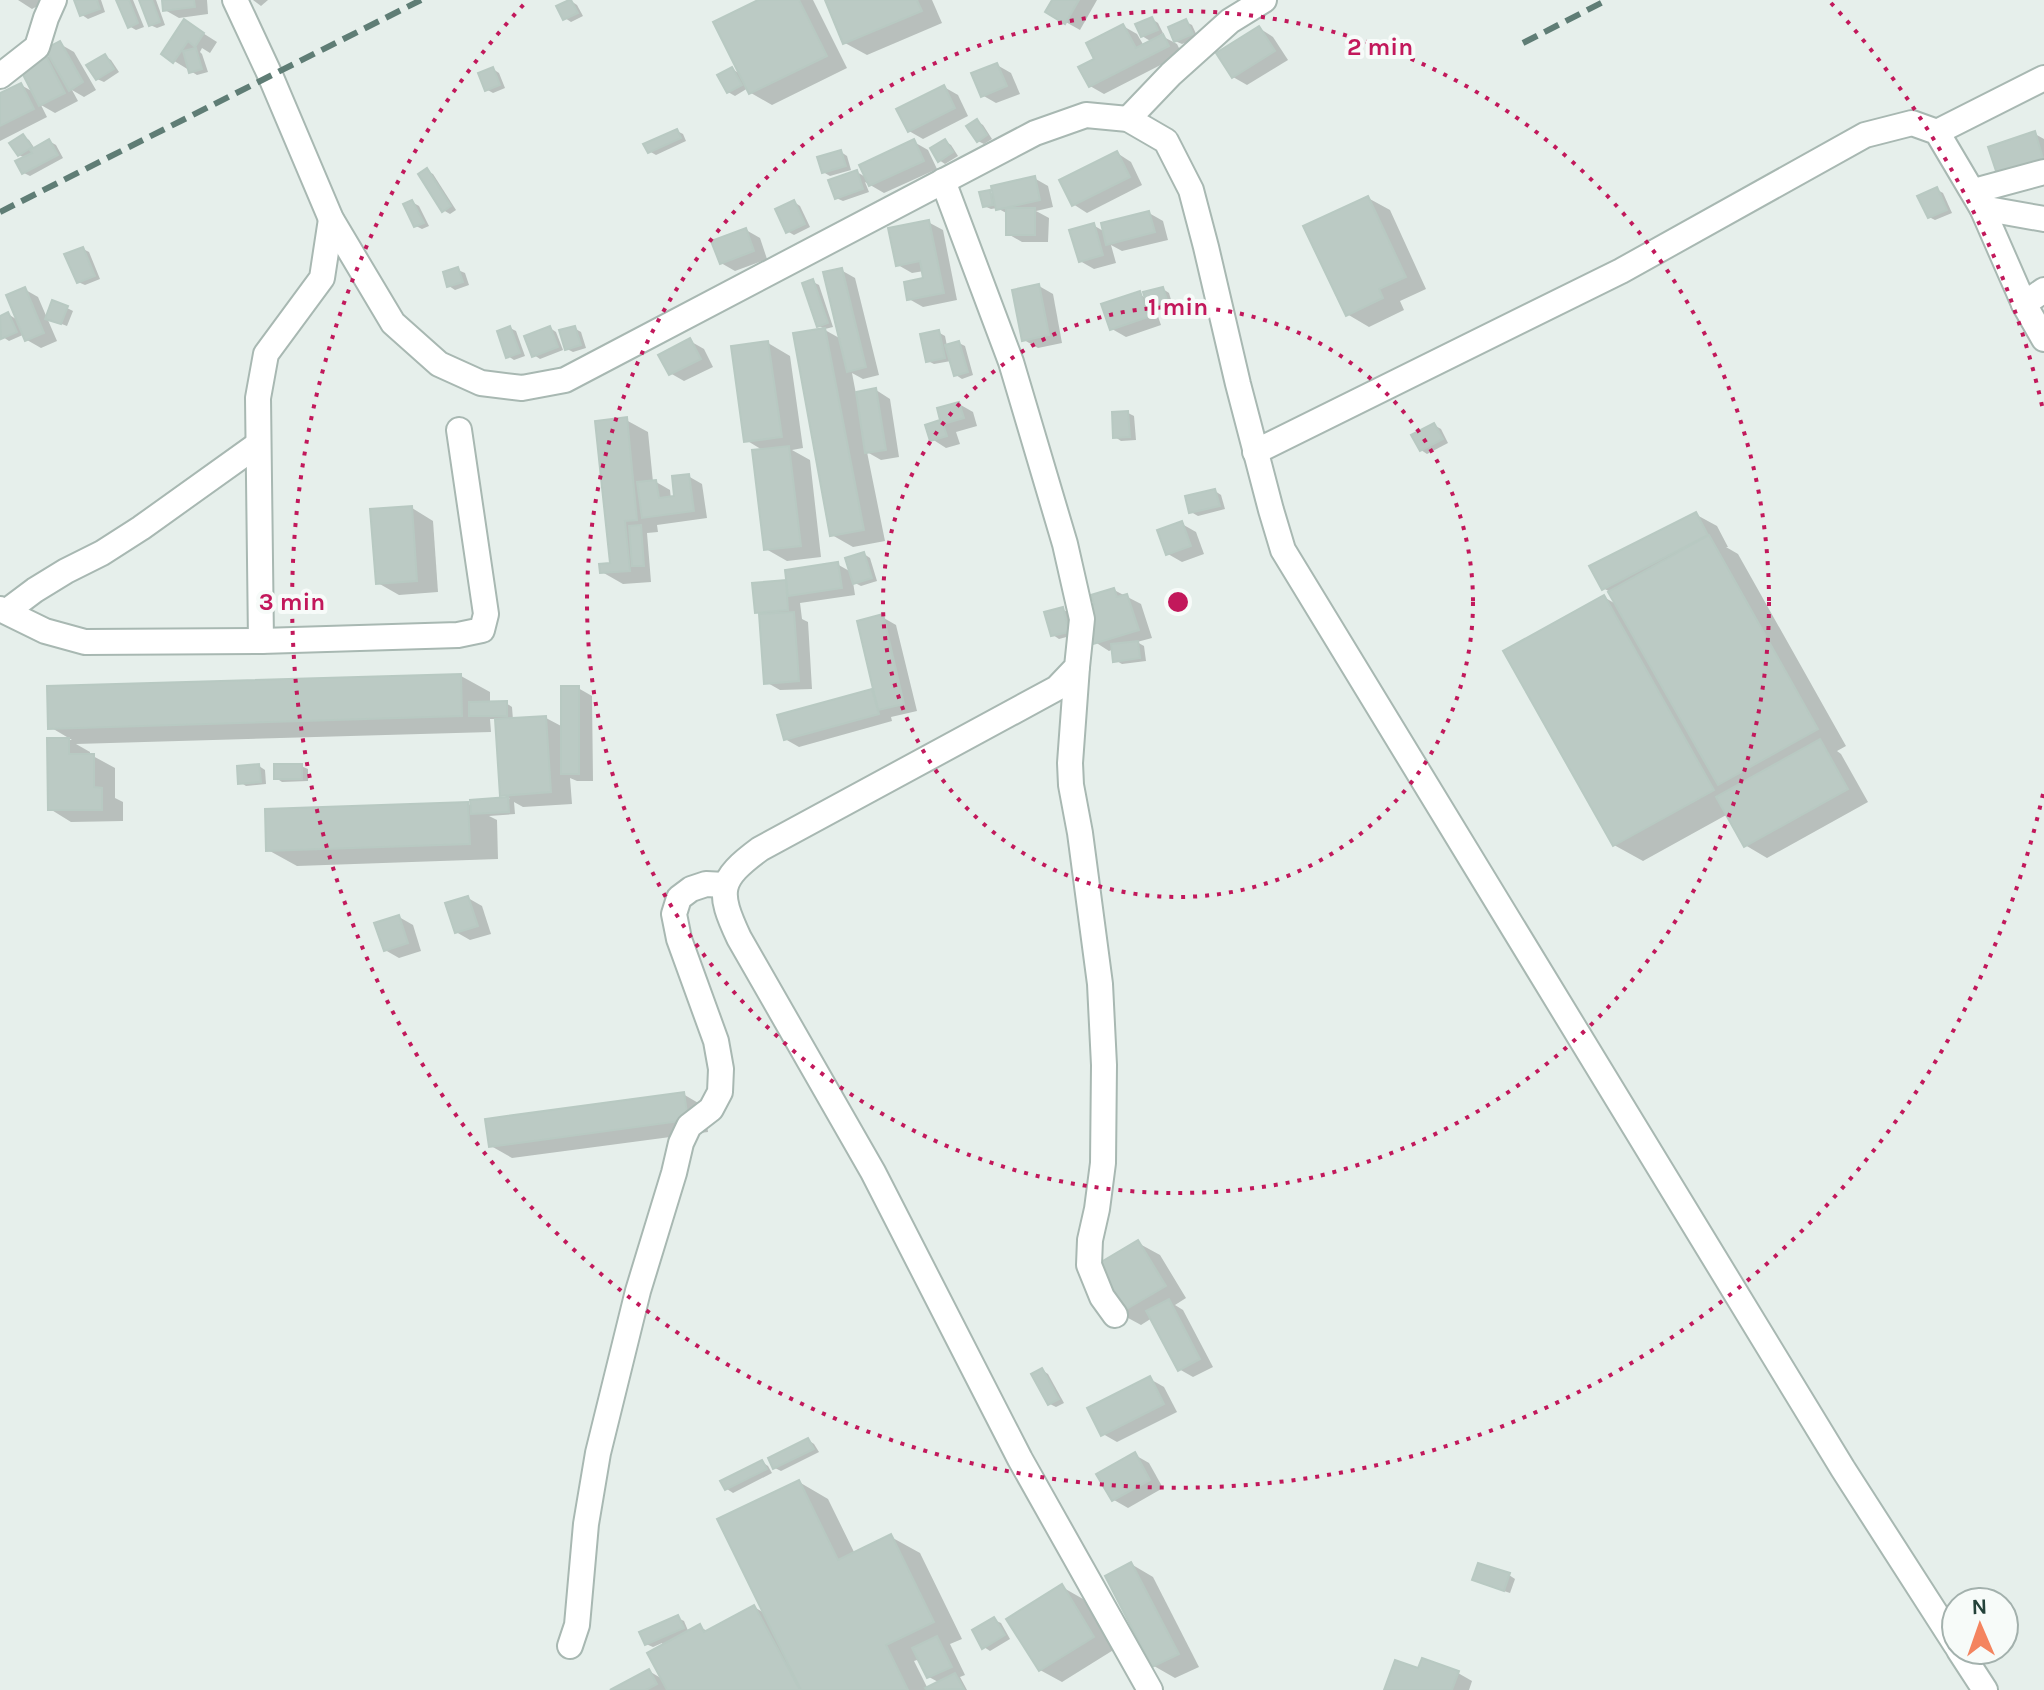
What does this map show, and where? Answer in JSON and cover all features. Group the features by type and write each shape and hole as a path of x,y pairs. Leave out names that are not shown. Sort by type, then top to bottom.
{"street":[{"path":"0,76 37,47 54,0"},
{"path":"235,0 331,219 393,323 439,364 481,383 522,388 565,380 1035,133 1086,115 1128,119 1166,141 1191,190 1255,452 1283,550 1843,1469 1940,1620"},
{"path":"1128,119 1171,74 1230,21 1264,0"},
{"path":"1937,132 2044,78"},
{"path":"1255,452 1621,271 1865,135 1912,123 1937,132 2034,297 2044,339"},
{"path":"1978,200 2044,172"},
{"path":"943,181 1011,362 1065,544 1082,619 1070,763 1071,785 1100,984 1104,1065 1103,1163 1090,1240 1089,1265 1102,1297 1115,1315"},
{"path":"1978,200 2044,219"},
{"path":"261,641 258,398 266,354 322,278 331,219"},
{"path":"4,610 45,631 85,642 261,641 458,635 482,630 486,614 459,430"},
{"path":"4,610 141,528 257,445"},
{"path":"1077,667 1057,688 760,849 738,865 725,885 725,909 873,1172 1020,1459 1150,1690"},
{"path":"570,1646 577,1625 586,1524 598,1453 638,1291 681,1143 689,1126 711,1109 720,1092 721,1069 716,1041 679,939 674,914 679,898 691,889 706,884 725,885"},
{"path":"1970,1666 1985,1690"}],"building":[{"path":"74,0 97,0 100,9 80,16"},
{"path":"116,0 129,0 138,23 128,28"},
{"path":"139,0 152,0 160,22 149,26"},
{"path":"162,0 194,0 195,7 163,11"},
{"path":"569,0 578,13 563,20 556,6"},
{"path":"758,0 799,0 827,56 749,94 713,22"},
{"path":"825,0 917,0 922,11 843,44"},
{"path":"1052,0 1079,0 1065,24 1045,12"},
{"path":"1152,17 1158,30 1141,37 1135,24"},
{"path":"184,19 204,33 195,47 188,41 173,63 161,54"},
{"path":"1186,19 1193,34 1174,42 1168,27"},
{"path":"1123,24 1136,48 1163,34 1169,46 1089,87 1078,67 1094,59 1086,43"},
{"path":"1259,26 1275,51 1232,78 1216,53"},
{"path":"60,41 83,82 69,91 45,49"},
{"path":"196,48 202,69 189,73 183,51"},
{"path":"44,52 65,93 39,106 18,65"},
{"path":"105,54 114,69 96,80 86,65"},
{"path":"997,63 1007,86 981,97 971,73"},
{"path":"493,67 500,85 485,91 478,73"},
{"path":"732,67 742,85 727,93 717,75"},
{"path":"21,83 34,109 0,126 0,93"},
{"path":"944,85 955,108 908,132 896,109"},
{"path":"977,119 987,135 977,142 966,126"},
{"path":"677,129 681,138 648,153 643,144"},
{"path":"2035,131 2044,162 1998,177 1988,147"},
{"path":"23,134 32,147 18,156 9,143"},
{"path":"49,139 58,155 22,174 15,161 32,153 30,150"},
{"path":"914,139 924,161 869,186 859,165"},
{"path":"945,139 953,152 938,162 930,148"},
{"path":"841,150 846,166 822,173 817,157"},
{"path":"1117,151 1130,177 1072,206 1059,180"},
{"path":"427,168 451,206 442,212 418,174"},
{"path":"857,170 863,189 835,199 828,180"},
{"path":"1035,176 1040,200 996,210 991,186"},
{"path":"1937,187 1947,210 1928,218 1917,196"},
{"path":"990,190 993,205 983,207 979,192"},
{"path":"1368,196 1406,277 1379,289 1383,298 1346,316 1303,226"},
{"path":"412,200 424,223 414,227 403,204"},
{"path":"794,200 805,224 786,233 775,209"},
{"path":"1006,208 1035,208 1035,235 1006,235"},
{"path":"1149,211 1155,232 1106,245 1101,223"},
{"path":"929,220 944,293 907,300 904,282 923,278 920,261 896,266 888,228"},
{"path":"1094,223 1103,255 1079,262 1069,230"},
{"path":"746,228 754,251 720,264 711,241"},
{"path":"83,247 95,276 77,283 64,254"},
{"path":"458,267 463,282 447,287 443,272"},
{"path":"842,268 866,367 847,372 823,272"},
{"path":"813,279 828,323 817,327 802,283"},
{"path":"1039,284 1049,335 1022,341 1012,290"},
{"path":"25,287 44,333 25,341 6,295"},
{"path":"1163,287 1167,300 1147,305 1143,292"},
{"path":"1140,291 1148,317 1110,330 1101,304"},
{"path":"52,300 68,306 61,324 45,319"},
{"path":"8,312 17,332 1,339 0,316"},
{"path":"510,326 520,353 506,358 497,331"},
{"path":"550,326 558,347 532,357 524,336"},
{"path":"575,326 581,345 565,350 559,330"},
{"path":"825,328 864,530 830,536 793,333"},
{"path":"939,330 945,358 926,362 920,334"},
{"path":"690,338 701,359 669,375 658,355"},
{"path":"768,341 782,437 744,442 731,346"},
{"path":"959,341 968,372 954,376 945,345"},
{"path":"876,388 886,450 865,453 856,392"},
{"path":"959,402 964,418 943,424 947,436 930,441 925,425 940,420 937,408"},
{"path":"1128,411 1130,437 1113,438 1112,412"},
{"path":"627,417 637,520 625,521 630,571 600,573 599,564 610,563 595,421"},
{"path":"1434,423 1443,439 1420,451 1411,435"},
{"path":"789,446 801,546 764,550 752,450"},
{"path":"689,474 694,511 642,518 637,482 656,480 659,498 674,496 672,476"},
{"path":"1215,489 1220,506 1189,513 1185,496"},
{"path":"412,506 417,581 376,584 370,509"},
{"path":"1696,512 1708,535 1602,590 1589,566"},
{"path":"1182,521 1191,546 1166,555 1157,530"},
{"path":"641,525 644,566 632,566 629,526"},
{"path":"1709,535 1818,729 1718,785 1608,592"},
{"path":"864,552 872,578 853,584 845,558"},
{"path":"838,562 842,588 788,596 785,570"},
{"path":"786,580 788,610 755,613 752,583"},
{"path":"1114,588 1117,597 1127,594 1139,630 1093,644 1082,608 1094,604 1091,595"},
{"path":"1604,595 1714,790 1613,846 1503,651"},
{"path":"1063,607 1069,632 1051,636 1044,612"},
{"path":"794,612 799,681 764,684 759,614"},
{"path":"883,614 904,704 878,710 857,621"},
{"path":"1138,641 1140,658 1113,662 1111,644"},
{"path":"461,674 462,716 48,729 47,686"},
{"path":"561,686 579,686 579,774 561,774"},
{"path":"872,689 879,714 784,740 777,715"},
{"path":"507,701 507,716 469,716 469,702"},
{"path":"546,716 551,792 500,796 495,719"},
{"path":"47,738 69,738 69,754 94,754 94,787 102,788 102,810 48,810"},
{"path":"1820,739 1848,789 1744,847 1716,797"},
{"path":"259,764 261,782 238,784 237,766"},
{"path":"274,764 302,764 302,779 274,779"},
{"path":"508,797 509,812 471,814 470,800"},
{"path":"468,802 470,844 266,851 265,809"},
{"path":"468,896 478,926 455,933 445,903"},
{"path":"399,915 408,943 384,951 374,923"},
{"path":"684,1092 688,1120 489,1147 485,1119"},
{"path":"1138,1240 1166,1286 1118,1314 1091,1268"},
{"path":"1169,1299 1200,1359 1178,1371 1146,1311"},
{"path":"1042,1368 1059,1399 1048,1405 1031,1374"},
{"path":"1150,1376 1164,1404 1101,1436 1087,1408"},
{"path":"808,1438 814,1449 773,1469 768,1458"},
{"path":"1135,1452 1150,1480 1112,1501 1096,1474"},
{"path":"762,1460 767,1469 725,1490 720,1481"},
{"path":"799,1480 838,1560 891,1534 934,1622 886,1645 908,1690 801,1690 717,1519"},
{"path":"1131,1562 1179,1654 1152,1667 1105,1576"},
{"path":"1478,1563 1510,1573 1504,1591 1472,1580"},
{"path":"1062,1584 1094,1637 1039,1671 1006,1619"},
{"path":"754,1605 800,1690 667,1690 647,1653 700,1624 704,1632"},
{"path":"678,1615 684,1628 645,1645 639,1632"},
{"path":"994,1617 1005,1635 982,1649 972,1630"},
{"path":"937,1636 952,1667 927,1678 912,1648"},
{"path":"1422,1658 1459,1671 1452,1690 1384,1690 1395,1660 1418,1668"},
{"path":"649,1669 657,1684 646,1690 610,1690"},
{"path":"955,1673 964,1689 925,1688"}],"railway":[{"path":"0,212 421,0"},
{"path":"1523,43 1607,0"}]}
